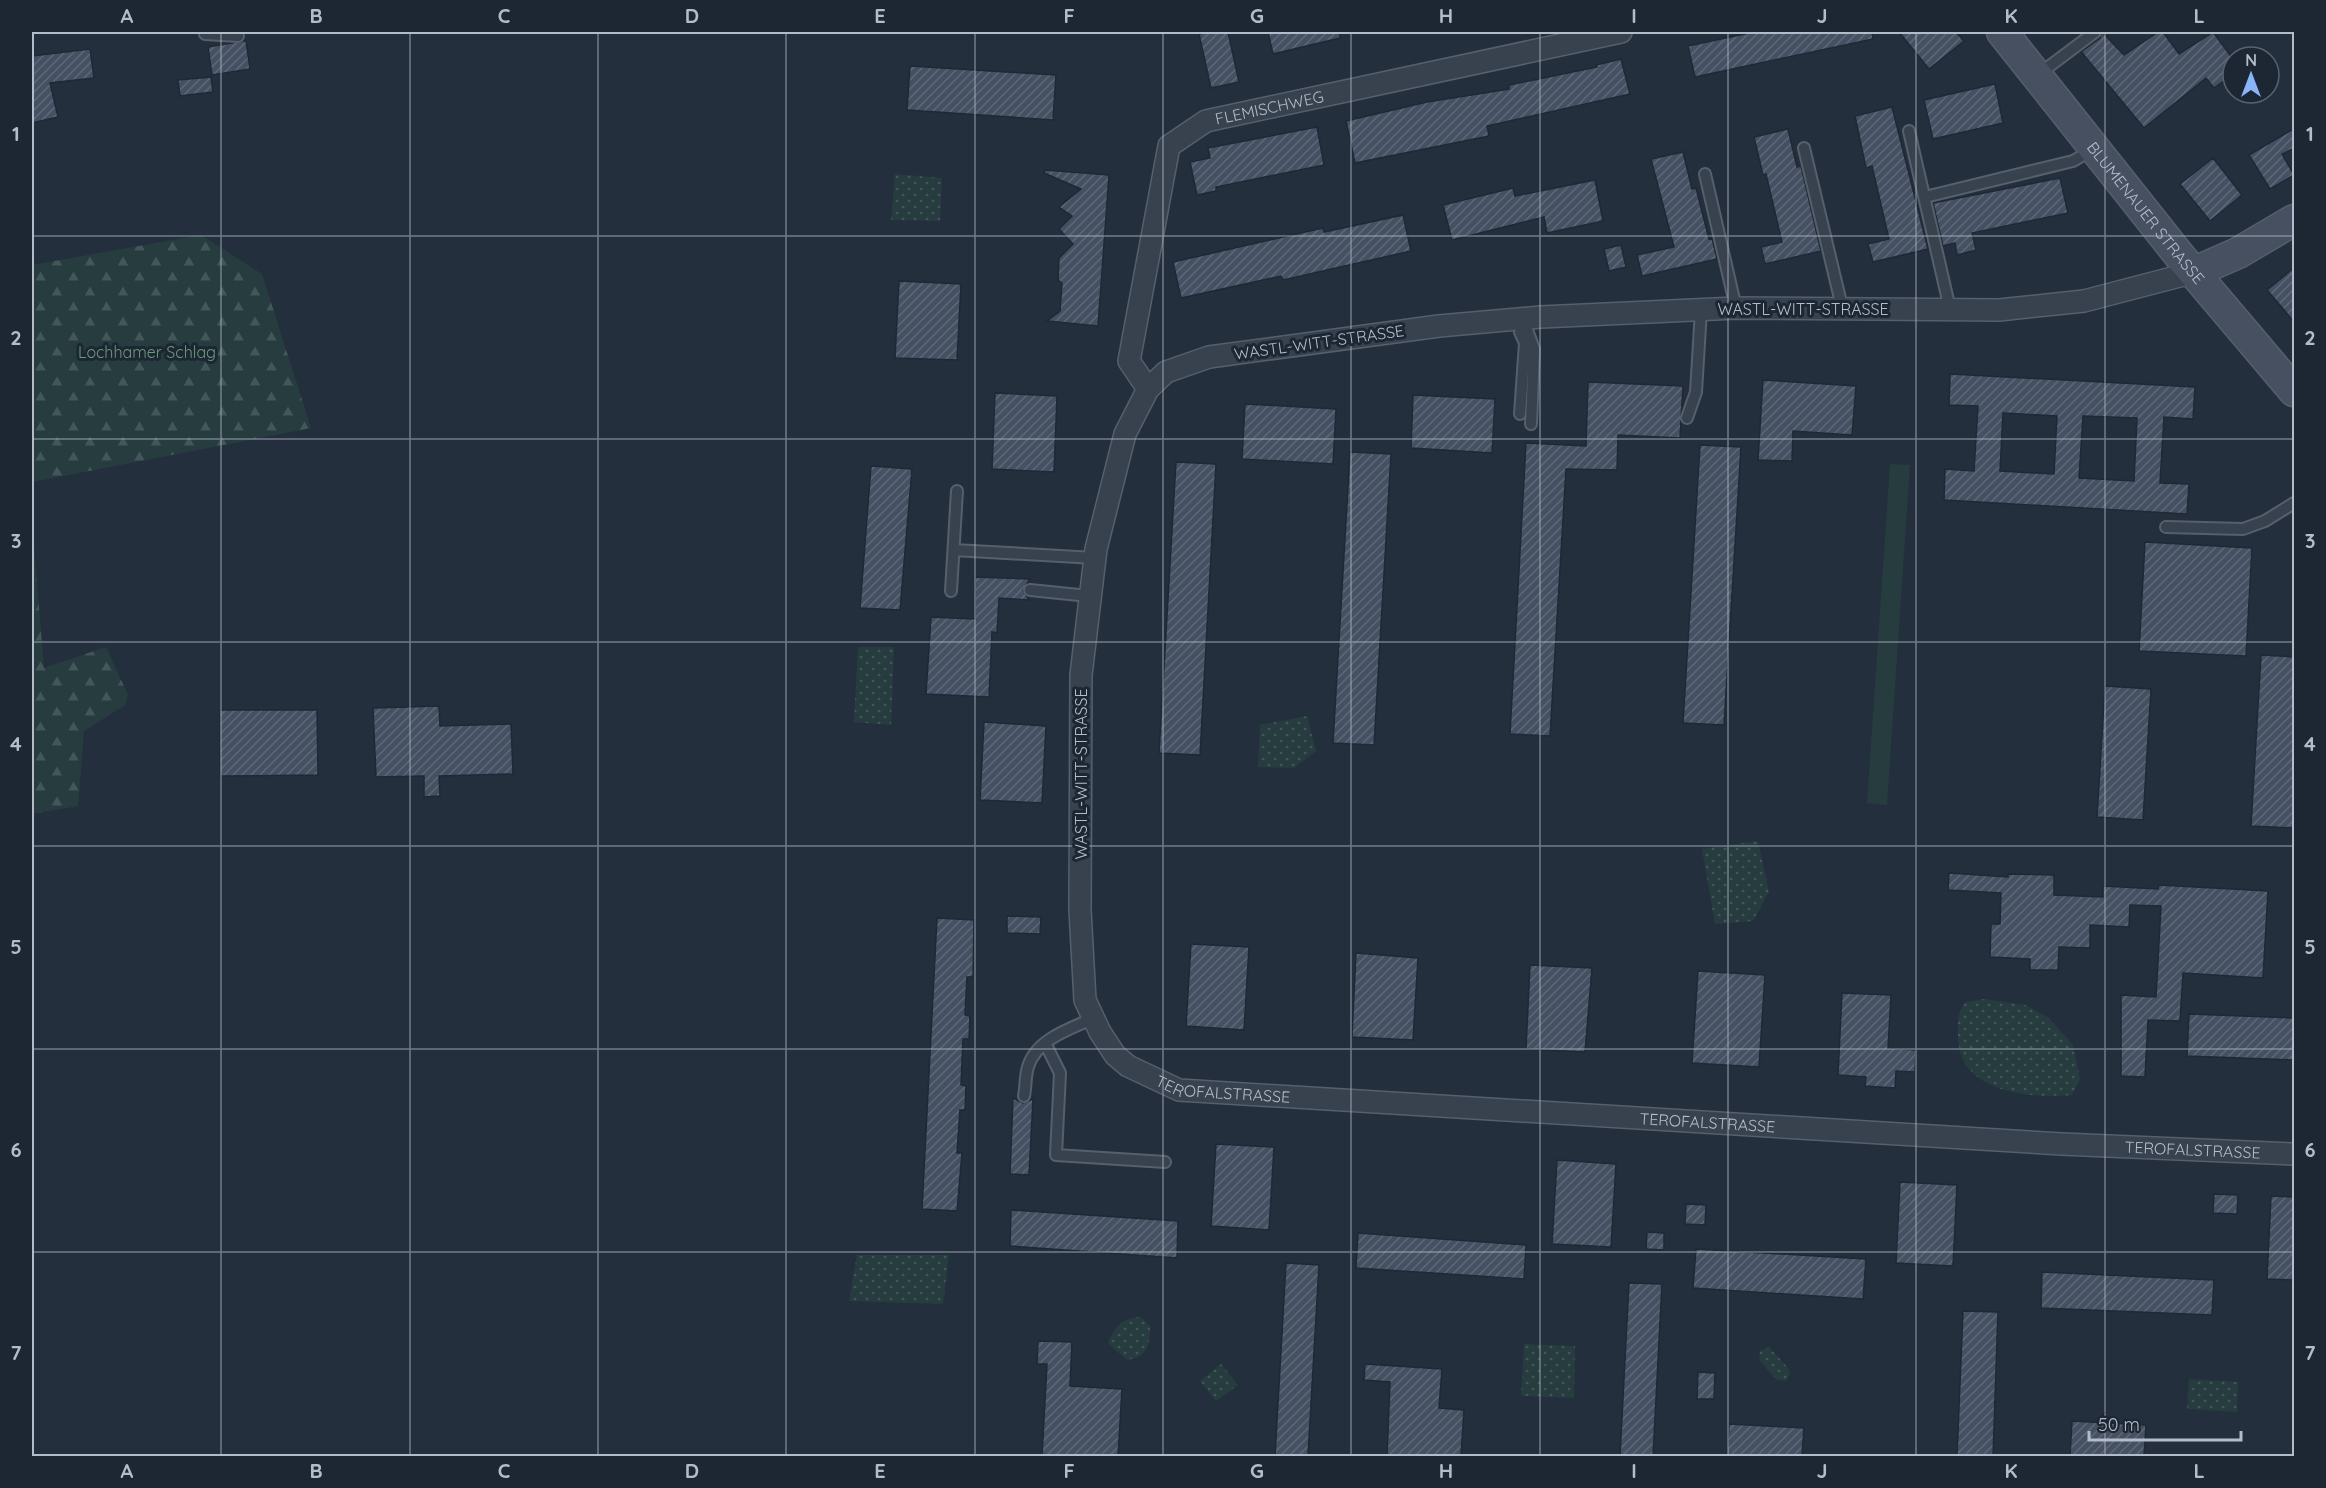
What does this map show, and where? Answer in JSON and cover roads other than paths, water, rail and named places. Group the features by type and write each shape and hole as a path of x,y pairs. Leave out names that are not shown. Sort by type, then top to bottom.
{"street":[{"name":"FLEMISCHWEG","path":"1149,389 1129,361 1169,146 1206,121 1621,32"},
{"name":"BLUMENAUER STRASSE","path":"2002,32 2094,149 2295,391"},
{"path":"2195,272 2238,253 2295,220"},
{"name":"WASTL-WITT-STRASSE","path":"1128,1066 1114,1055 1085,1000 1080,910 1081,675 1089,596 1108,493 1125,434 1149,389 1166,372 1209,357 1360,336 1519,319 1736,308 1842,307 1999,310 2084,301 2195,272"},
{"name":"TEROFALSTRASSE","path":"1128,1066 1151,1079 1189,1092 2062,1144 2295,1154"}],"lane":[{"path":"205,32 238,36"},
{"path":"2037,76 2095,32"},
{"path":"1910,131 1950,309"},
{"path":"1804,148 1842,307"},
{"path":"1925,197 2073,161 2094,149"},
{"path":"1705,174 1736,308"},
{"path":"1687,418 1696,392 1701,310"},
{"path":"1519,319 1525,343 1520,414"},
{"path":"1519,319 1533,349 1531,424"},
{"path":"951,591 957,491"},
{"path":"2166,527 2243,529 2265,521 2295,503"},
{"path":"954,550 1095,558"},
{"path":"1030,591 1089,596"},
{"path":"1024,1096 1028,1066 1045,1043 1058,1034 1094,1018"},
{"path":"1045,1043 1060,1072 1056,1155 1165,1162"}],"park label":[{"name":"Lochhamer Schlag","path":"147,352"}]}
